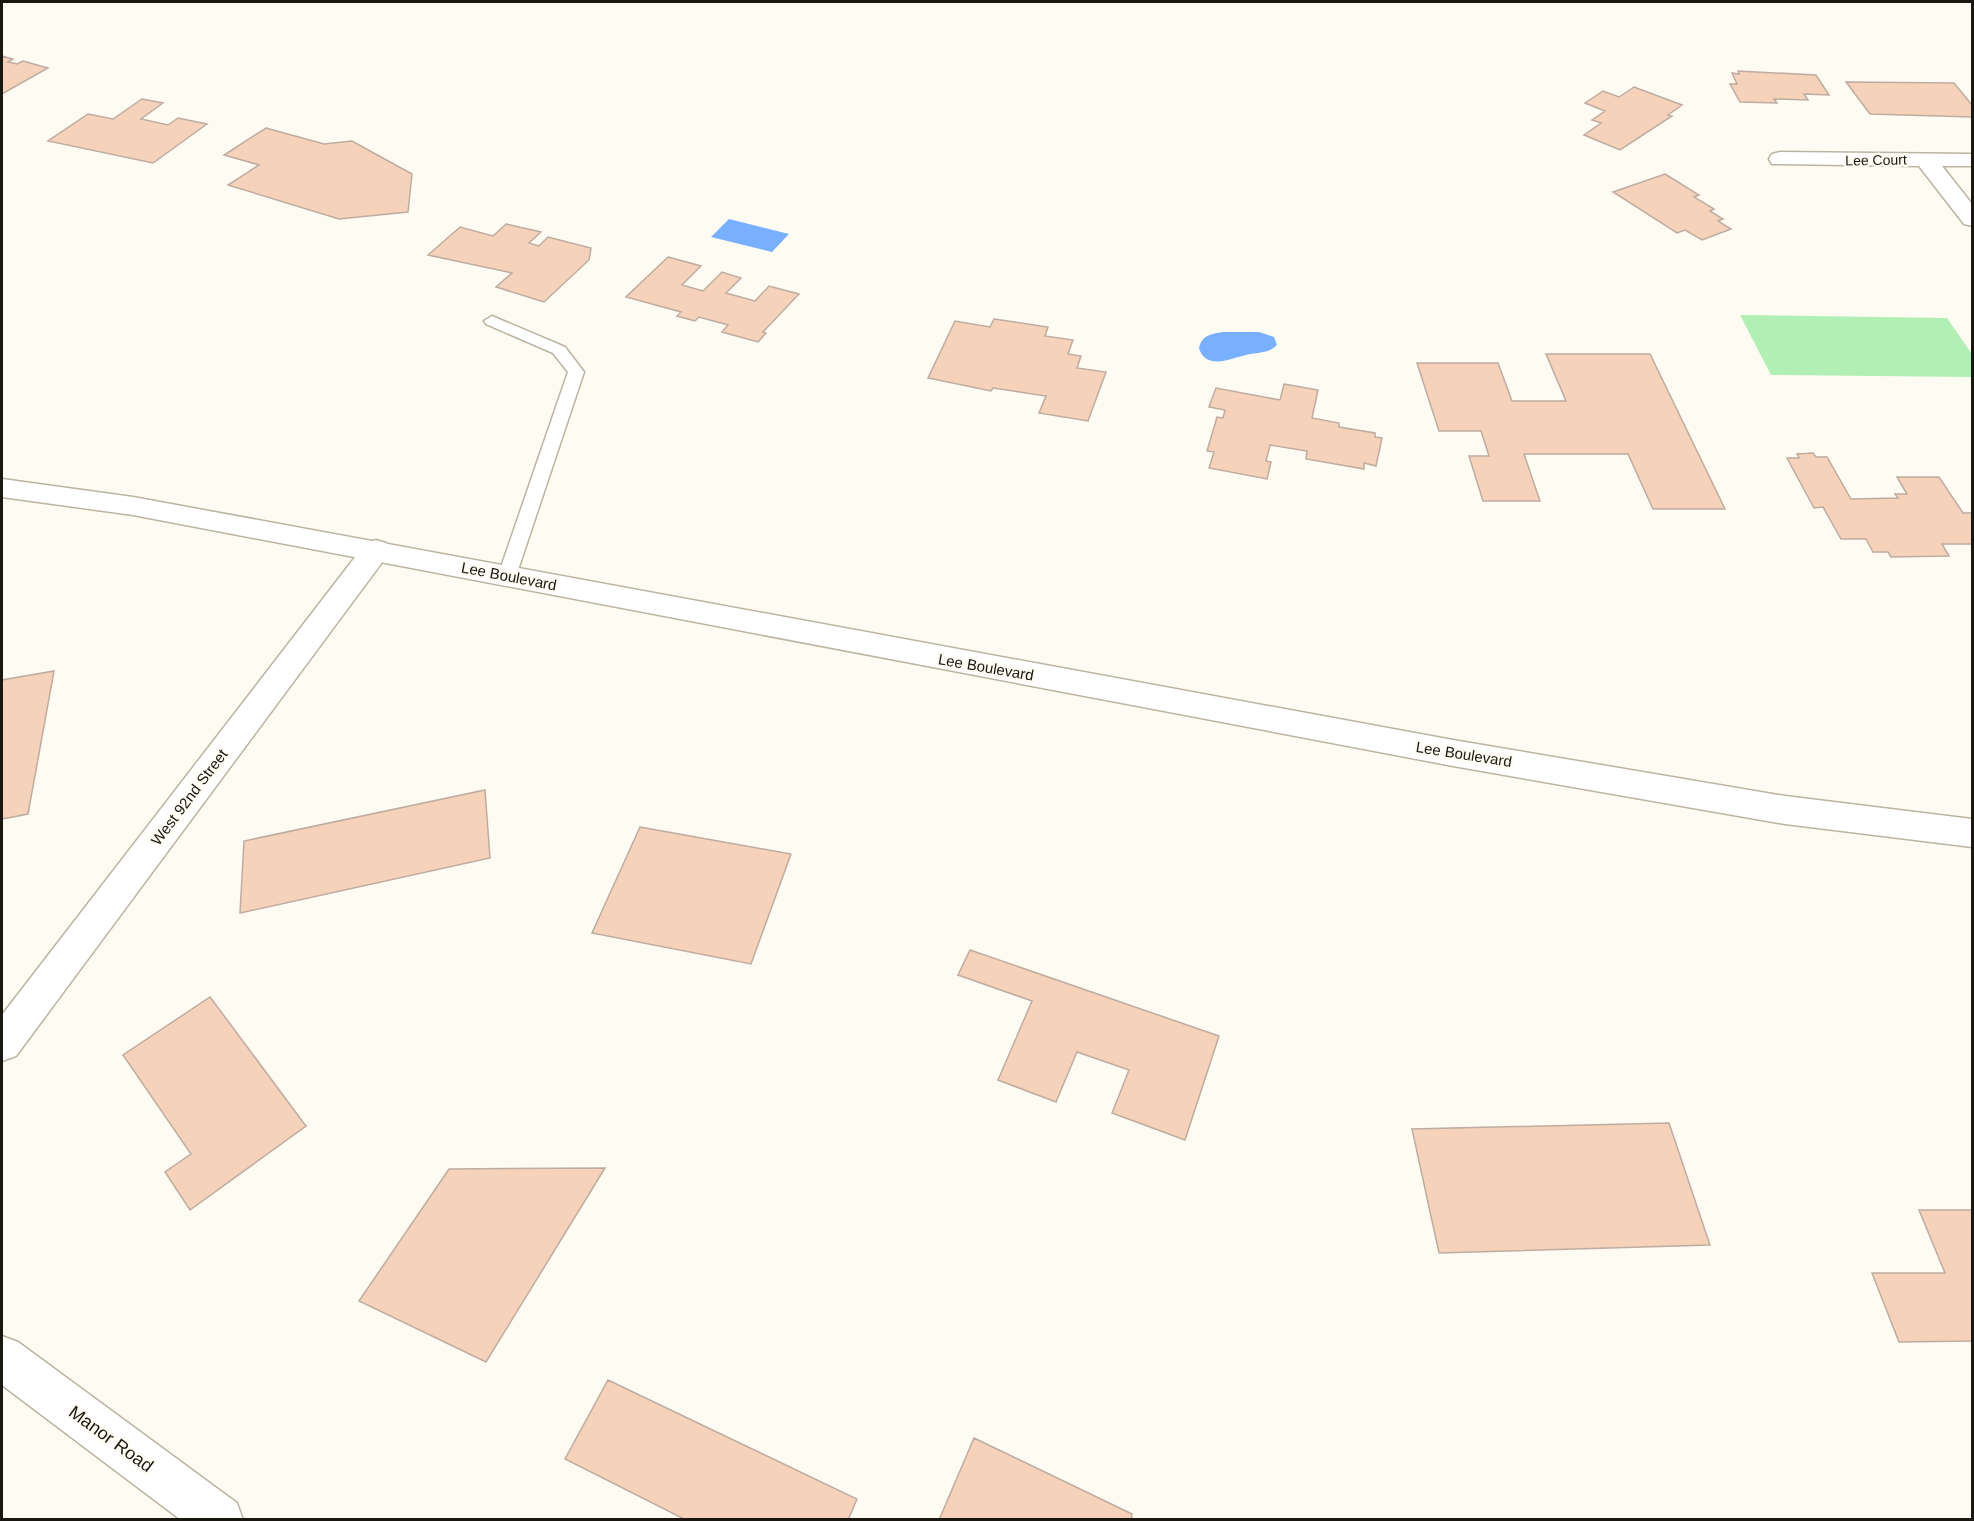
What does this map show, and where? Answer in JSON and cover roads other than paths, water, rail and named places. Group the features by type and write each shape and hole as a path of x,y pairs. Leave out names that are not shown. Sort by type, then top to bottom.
{"street":[{"name":"Lee Court","path":"1780,159 1972,159"},
{"path":"1925,159 1972,219"},
{"name":"Lee Boulevard","path":"2,489 133,506 376,550 831,638 1453,753 1559,769 1785,810 1972,833"},
{"name":"West 92nd Street","path":"2,1044 376,550"},
{"name":"Manor Road","path":"2,1358 220,1520"}],"lane":[{"path":"492,321 560,350 576,372 507,576"}],"water":[{"path":"729,219 789,234 772,252 711,237"},
{"path":"1223,332 1259,332 1274,337 1277,345 1268,351 1229,360 1208,359 1199,348 1202,340"}]}
